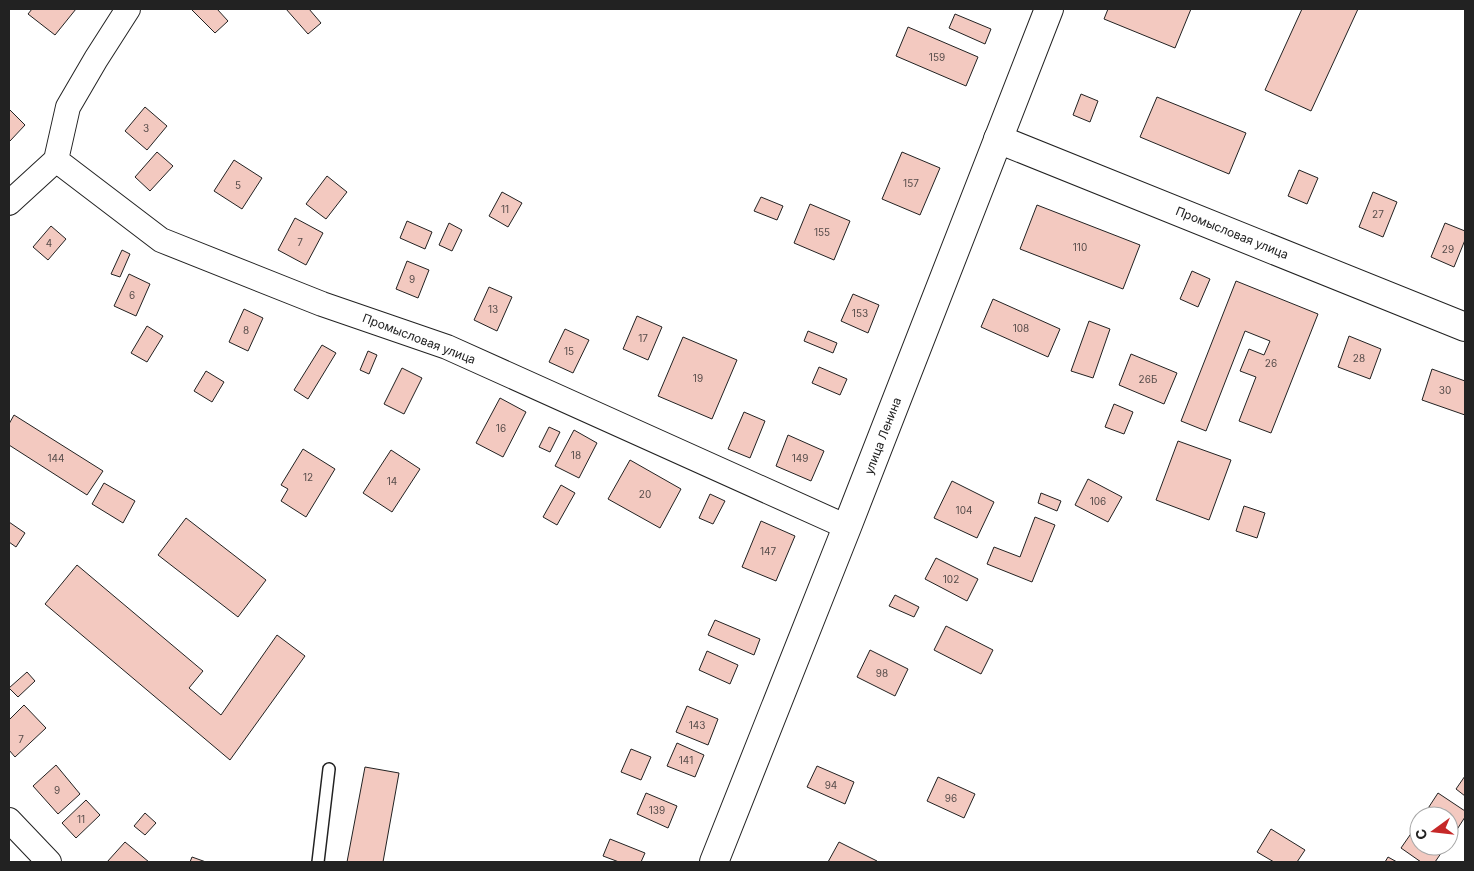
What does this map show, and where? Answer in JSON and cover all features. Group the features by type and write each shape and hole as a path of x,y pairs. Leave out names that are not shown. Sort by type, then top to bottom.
{"main road":[{"name":"улица Ленина","path":"714,862 848,528 1049,9"},
{"name":"Промысловая улица","path":"998,139 1465,326"}],"street":[{"path":"9,203 56,160 68,107 128,9"},
{"name":"Промысловая улица","path":"56,160 161,240 322,304 448,347 848,528"},
{"path":"9,820 49,862"}],"lane":[{"path":"318,862 329,769"}],"building":[{"path":"32,9 76,9 55,35 28,14"},
{"path":"191,9 217,9 228,21 215,33"},
{"path":"286,9 309,9 321,23 308,34"},
{"path":"1108,9 1191,9 1175,48 1104,19"},
{"path":"1302,9 1358,9 1311,111 1265,90"},
{"path":"955,14 991,29 985,44 949,28"},
{"path":"908,27 978,57 966,86 896,56"},
{"path":"1081,94 1098,101 1090,122 1073,115"},
{"path":"1157,97 1246,133 1229,174 1140,137"},
{"path":"145,107 167,126 147,150 125,131"},
{"path":"9,109 25,125 10,141 9,139"},
{"path":"157,152 173,166 150,191 135,177"},
{"path":"902,152 940,168 920,215 882,199"},
{"path":"234,160 262,178 242,209 214,191"},
{"path":"1299,170 1318,178 1307,204 1288,196"},
{"path":"327,176 347,192 326,219 306,204"},
{"path":"502,192 522,203 508,227 489,216"},
{"path":"1373,192 1397,202 1383,237 1359,227"},
{"path":"761,197 783,206 777,220 754,211"},
{"path":"810,204 850,221 834,260 794,243"},
{"path":"1037,205 1140,245 1123,289 1020,249"},
{"path":"295,218 323,233 306,265 278,250"},
{"path":"407,221 432,232 425,249 400,238"},
{"path":"449,223 462,230 452,251 439,245"},
{"path":"1445,223 1465,231 1465,240 1454,267 1431,257"},
{"path":"51,226 66,239 48,260 33,247"},
{"path":"122,250 130,254 120,277 111,274"},
{"path":"407,261 429,270 418,298 396,289"},
{"path":"1192,271 1210,279 1198,307 1180,299"},
{"path":"129,274 150,284 136,316 114,306"},
{"path":"1236,281 1318,314 1271,433 1239,421 1256,377 1240,371 1249,349 1264,355 1270,341 1245,331 1206,431 1181,421"},
{"path":"489,287 512,297 497,331 474,320"},
{"path":"853,294 879,305 868,333 841,321"},
{"path":"993,299 1060,329 1048,357 981,327"},
{"path":"244,309 263,318 248,351 229,342"},
{"path":"637,316 662,327 648,360 623,349"},
{"path":"1089,321 1110,329 1093,378 1071,371"},
{"path":"147,326 163,336 147,362 131,353"},
{"path":"565,329 589,340 573,373 549,362"},
{"path":"808,331 837,343 833,353 804,341"},
{"path":"1349,336 1381,349 1370,379 1338,367"},
{"path":"683,337 737,360 712,419 658,396"},
{"path":"322,345 336,353 308,399 294,390"},
{"path":"368,351 377,355 369,374 360,370"},
{"path":"1131,354 1177,373 1164,404 1119,385"},
{"path":"819,367 847,379 840,395 812,383"},
{"path":"402,368 422,378 404,414 384,404"},
{"path":"1432,369 1465,381 1465,415 1422,400"},
{"path":"206,371 224,382 212,402 194,391"},
{"path":"500,398 526,412 503,457 476,443"},
{"path":"1114,404 1133,412 1124,434 1105,427"},
{"path":"744,412 765,421 750,458 728,449"},
{"path":"14,415 103,471 87,495 9,445 9,424"},
{"path":"549,427 560,432 550,452 539,447"},
{"path":"574,430 597,443 579,478 555,466"},
{"path":"788,435 824,451 811,481 776,466"},
{"path":"1178,441 1231,460 1209,520 1156,500"},
{"path":"303,449 335,469 306,517 281,501 288,489 281,485"},
{"path":"391,450 420,469 392,512 363,493"},
{"path":"630,460 681,489 660,528 608,499"},
{"path":"1088,479 1122,497 1108,522 1075,505"},
{"path":"952,481 994,502 977,538 934,518"},
{"path":"104,483 135,501 123,523 92,504"},
{"path":"561,485 575,493 557,525 543,517"},
{"path":"1041,493 1061,501 1057,511 1038,503"},
{"path":"710,494 725,501 713,524 699,518"},
{"path":"1244,506 1265,513 1257,538 1236,531"},
{"path":"1035,517 1055,525 1032,582 987,564 994,547 1020,557"},
{"path":"186,518 266,580 238,617 158,555"},
{"path":"761,521 795,536 776,581 742,567"},
{"path":"9,522 25,533 16,547 9,542"},
{"path":"936,558 978,579 967,601 925,579"},
{"path":"77,565 203,671 189,688 221,715 277,635 305,656 230,760 45,604"},
{"path":"895,595 919,607 914,617 889,606"},
{"path":"715,620 760,639 754,655 708,635"},
{"path":"946,626 993,650 981,674 934,650"},
{"path":"870,650 908,669 895,696 857,677"},
{"path":"707,651 738,665 730,684 699,670"},
{"path":"27,672 35,681 18,697 9,688"},
{"path":"24,705 46,728 15,757 9,750 9,720"},
{"path":"687,706 718,719 708,745 676,732"},
{"path":"677,743 704,755 695,777 667,766"},
{"path":"631,749 651,757 641,780 621,772"},
{"path":"56,765 80,794 58,814 33,786"},
{"path":"817,766 854,782 845,804 807,787"},
{"path":"365,767 399,773 383,862 347,862"},
{"path":"1465,776 1465,796 1456,789"},
{"path":"938,777 975,794 964,818 927,801"},
{"path":"646,793 677,806 668,828 637,814"},
{"path":"1438,793 1458,806 1430,806"},
{"path":"86,800 100,815 76,838 62,823"},
{"path":"1459,807 1465,811 1465,817 1459,826"},
{"path":"145,813 156,823 145,835 134,826"},
{"path":"1271,829 1305,850 1297,862 1274,862 1257,852"},
{"path":"1409,836 1409,854 1401,848"},
{"path":"610,839 645,853 641,862 619,862 603,856"},
{"path":"125,842 149,862 107,862"},
{"path":"839,842 877,861 828,862"},
{"path":"1412,856 1439,856 1435,862 1421,862"},
{"path":"192,857 206,862 190,862"},
{"path":"1388,857 1397,862 1385,862"}]}
